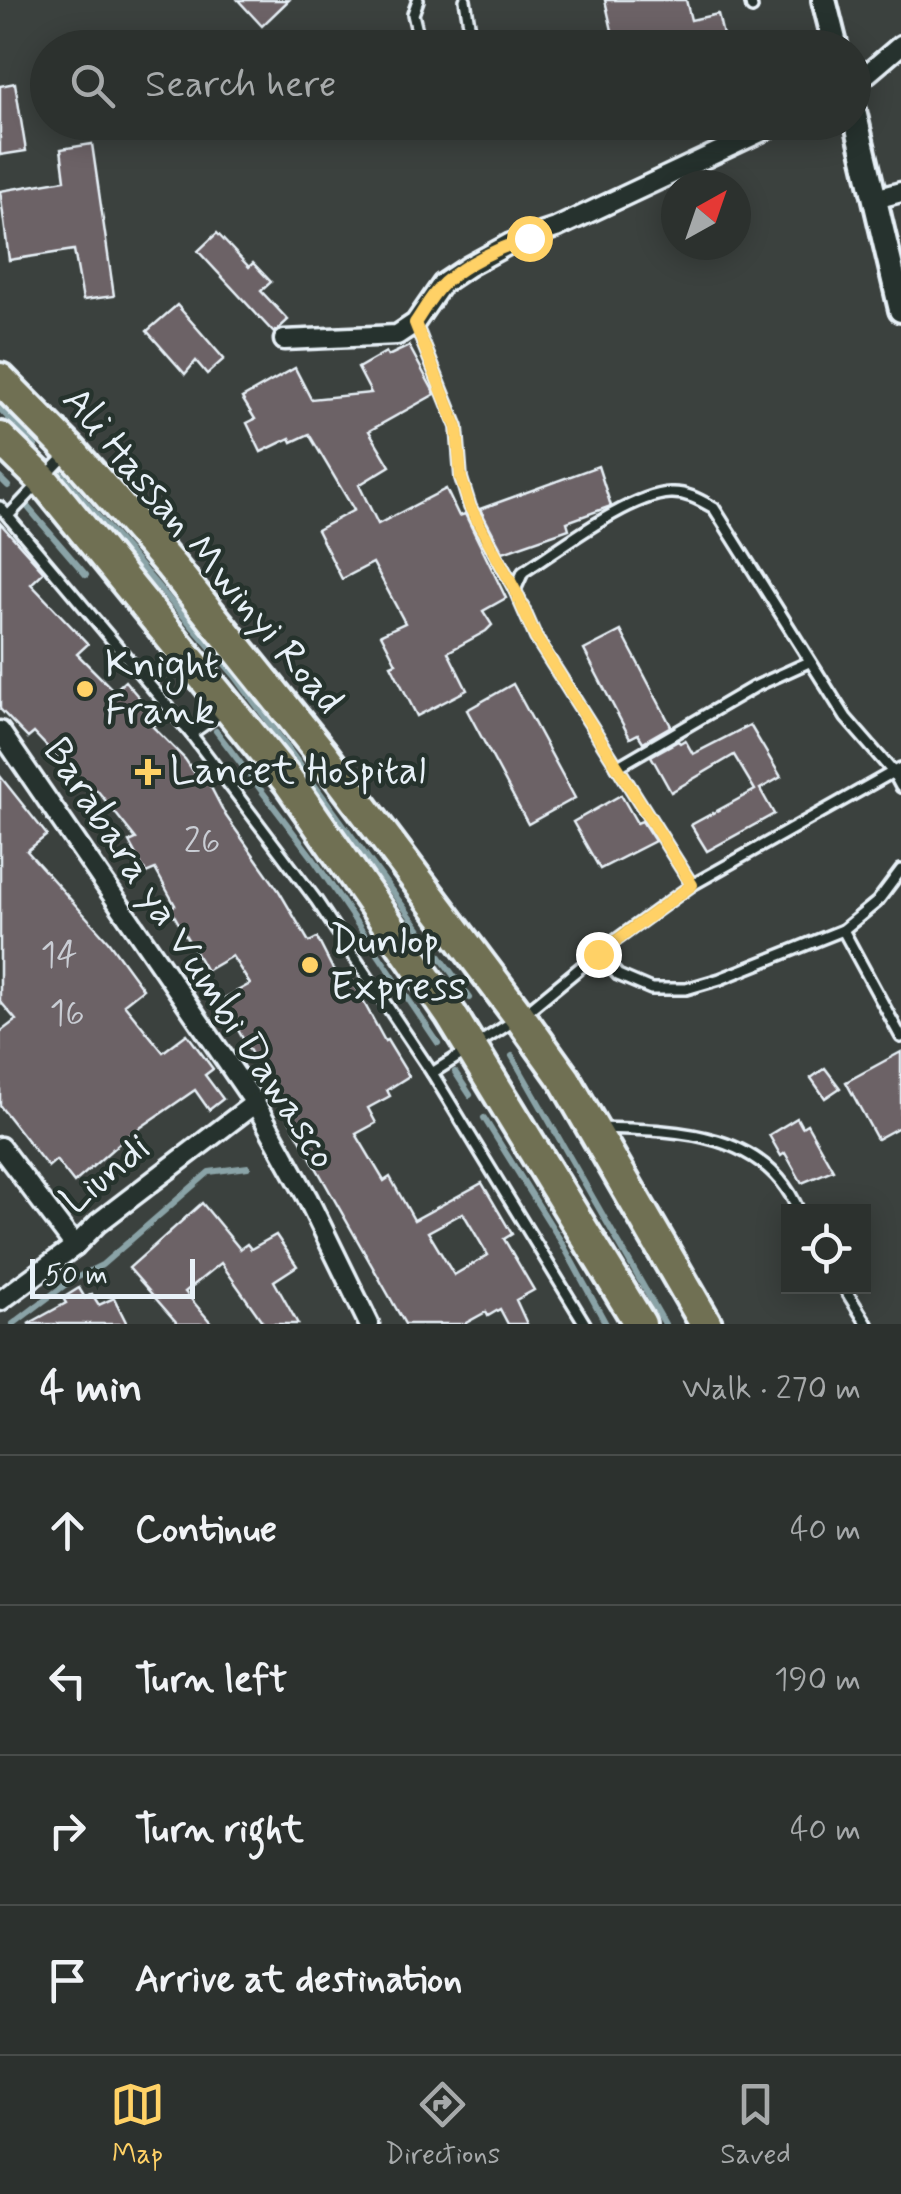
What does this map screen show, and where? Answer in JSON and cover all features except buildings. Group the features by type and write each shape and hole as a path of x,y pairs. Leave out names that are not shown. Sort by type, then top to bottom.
{"highway":[{"name":"Ali Hassan Mwinyi Road","path":"0,379 71,450 172,566 323,755 520,1017 564,1080 706,1324"},
{"name":"Ali Hassan Mwinyi Road","path":"0,438 42,480 289,782 472,1049 640,1324"}],"street":[{"path":"824,0 832,30"},
{"path":"871,71 901,45"},
{"path":"284,340 397,334 415,323 442,284 469,266 511,243 556,228 744,140"},
{"path":"861,140 901,310"},
{"path":"875,199 901,192"},
{"name":"Barabara ya Vumbi Dawasco","path":"0,731 255,1103 307,1197 369,1324"},
{"name":"Liundi","path":"0,1301 255,1103"},
{"path":"0,1146 75,1246"}],"lane":[{"path":"417,30 413,14 418,0"},
{"path":"466,0 471,30"},
{"path":"415,323 457,428 461,478 470,507 536,638 692,885"},
{"path":"71,450 4,512 191,734 316,900 432,1073 585,1324"},
{"path":"515,590 523,572 641,498 672,492 690,495 714,508 846,718 897,770 901,787"},
{"path":"617,767 754,687 809,662"},
{"path":"191,734 229,706"},
{"path":"432,1073 520,1017 692,885 897,770"},
{"path":"598,954 618,975 634,982 650,988 686,989 843,930 877,902 901,870"},
{"path":"843,930 901,1037"},
{"path":"593,1128 666,1130 711,1138 743,1149 775,1173 796,1204"},
{"path":"848,1294 867,1324"}],"waterway":[{"path":"0,409 35,446"},
{"path":"58,470 235,676 470,998"},
{"path":"0,478 8,486"},
{"path":"25,504 86,575"},
{"path":"216,731 312,857 438,1043"},
{"path":"512,1056 665,1324"},
{"path":"455,1072 470,1095"},
{"path":"484,1118 562,1243 606,1324"},
{"path":"13,1324 70,1281 102,1265 209,1172 248,1167"}],"place":[{"name":"Knight Frank","path":"85,689"},
{"name":"Lancet Hospital","path":"148,772"},
{"name":"Dunlop Express","path":"310,965"}],"route":[{"path":"529,238 511,243 442,284 415,323 457,428 461,478 470,507 536,638 692,885 598,954"}]}
